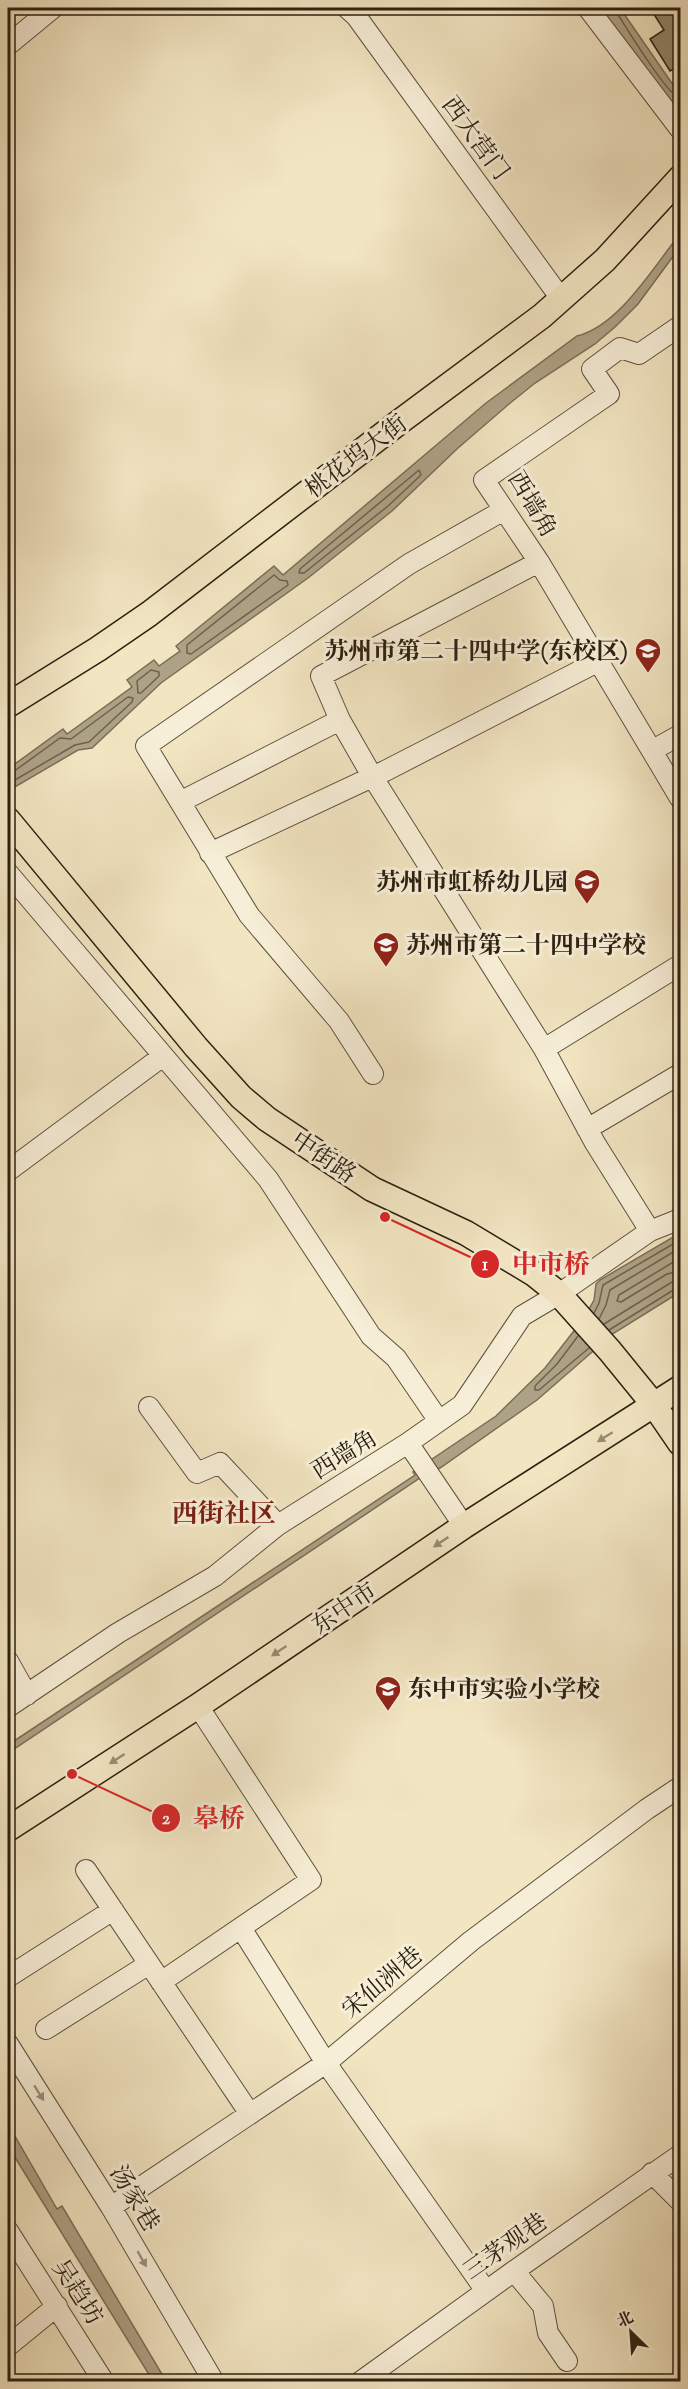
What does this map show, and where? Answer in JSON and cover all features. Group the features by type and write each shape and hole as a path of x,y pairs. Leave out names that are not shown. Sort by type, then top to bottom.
{"main road":[{"name":"桃花坞大街","path":"8,705 98,650 149,614 562,300 619,246 681,178"},
{"name":"中街路","path":"8,820 196,1047 241,1097 267,1119 372,1189 466,1233 534,1274 566,1301 610,1351 654,1405 681,1443"},
{"name":"东中市","path":"8,1829 198,1706 464,1526 681,1388"}],"street":[{"path":"8,45 53,8"},
{"name":"西大营门","path":"347,8 356,16 562,300"},
{"path":"588,8 681,129"},
{"name":"西墙角","path":"681,326 639,354 620,348 592,369 609,394 484,480 539,562 681,798"},
{"path":"373,1074 339,1021 249,915 147,746 409,564 504,510"},
{"path":"539,562 321,676 340,720 372,776 544,1049 587,1129 650,1231"},
{"path":"210,852 372,776 599,661"},
{"path":"180,802 340,720"},
{"path":"653,750 681,735"},
{"path":"36,855 11,876 268,1179 370,1336 396,1358 439,1421"},
{"path":"544,1049 681,965"},
{"path":"8,1171 163,1056"},
{"path":"587,1129 681,1074"},
{"name":"西墙角","path":"8,1707 118,1634 215,1576 278,1525 412,1450 439,1421 462,1405 522,1316 566,1301 650,1231 681,1219"},
{"path":"149,1407 196,1473 220,1463 278,1525"},
{"path":"412,1450 464,1526"},
{"path":"8,1661 27,1695"},
{"path":"161,1982 311,1881 198,1706"},
{"name":"宋仙洲巷","path":"111,2207 326,2063 471,1941 647,1809 681,1787"},
{"path":"86,1870 250,2114"},
{"path":"8,1977 113,1911"},
{"path":"242,1928 326,2063 486,2290"},
{"path":"46,2029 149,1964"},
{"name":"汤家巷","path":"8,2044 111,2207 214,2382"},
{"name":"三茅观巷","path":"360,2382 486,2290 681,2155"},
{"path":"652,2173 681,2201"},
{"name":"吴趋坊","path":"8,2230 104,2382"},
{"path":"514,2271 543,2306 548,2333 567,2361"},
{"path":"8,2346 57,2306"}],"water":[{"path":"595,8 620,8 680,95 680,125"},
{"path":"680,234 680,247 638,304 595,344 535,383 509,404 458,448 392,511 308,578 161,683 92,748 78,750 8,791 8,769 63,729 67,734 132,687 127,680 154,660 159,666 180,651 176,646 274,566 283,575 486,403 577,336 593,330 608,320 635,293"},
{"path":"680,1233 680,1292 614,1333 537,1400 440,1468 423,1476 8,1753 8,1745 415,1475 413,1472 496,1416 545,1368 584,1318 594,1300 596,1284 600,1280"},
{"path":"8,2124 57,2209 62,2206 166,2381 153,2381 8,2146"}],"building":[{"path":"650,8 681,8 681,65 670,71 650,39 664,30"}],"place":[{"name":"苏州市第二十四中学(东校区)","path":"648,674"},
{"name":"苏州市虹桥幼儿园","path":"587,905"},
{"name":"苏州市第二十四中学校","path":"386,968"},
{"name":"中市桥","path":"385,1217"},
{"name":"东中市实验小学校","path":"388,1712"},
{"name":"皋桥","path":"72,1774"}],"district":[{"name":"西街社区","path":"224,1513"}]}
